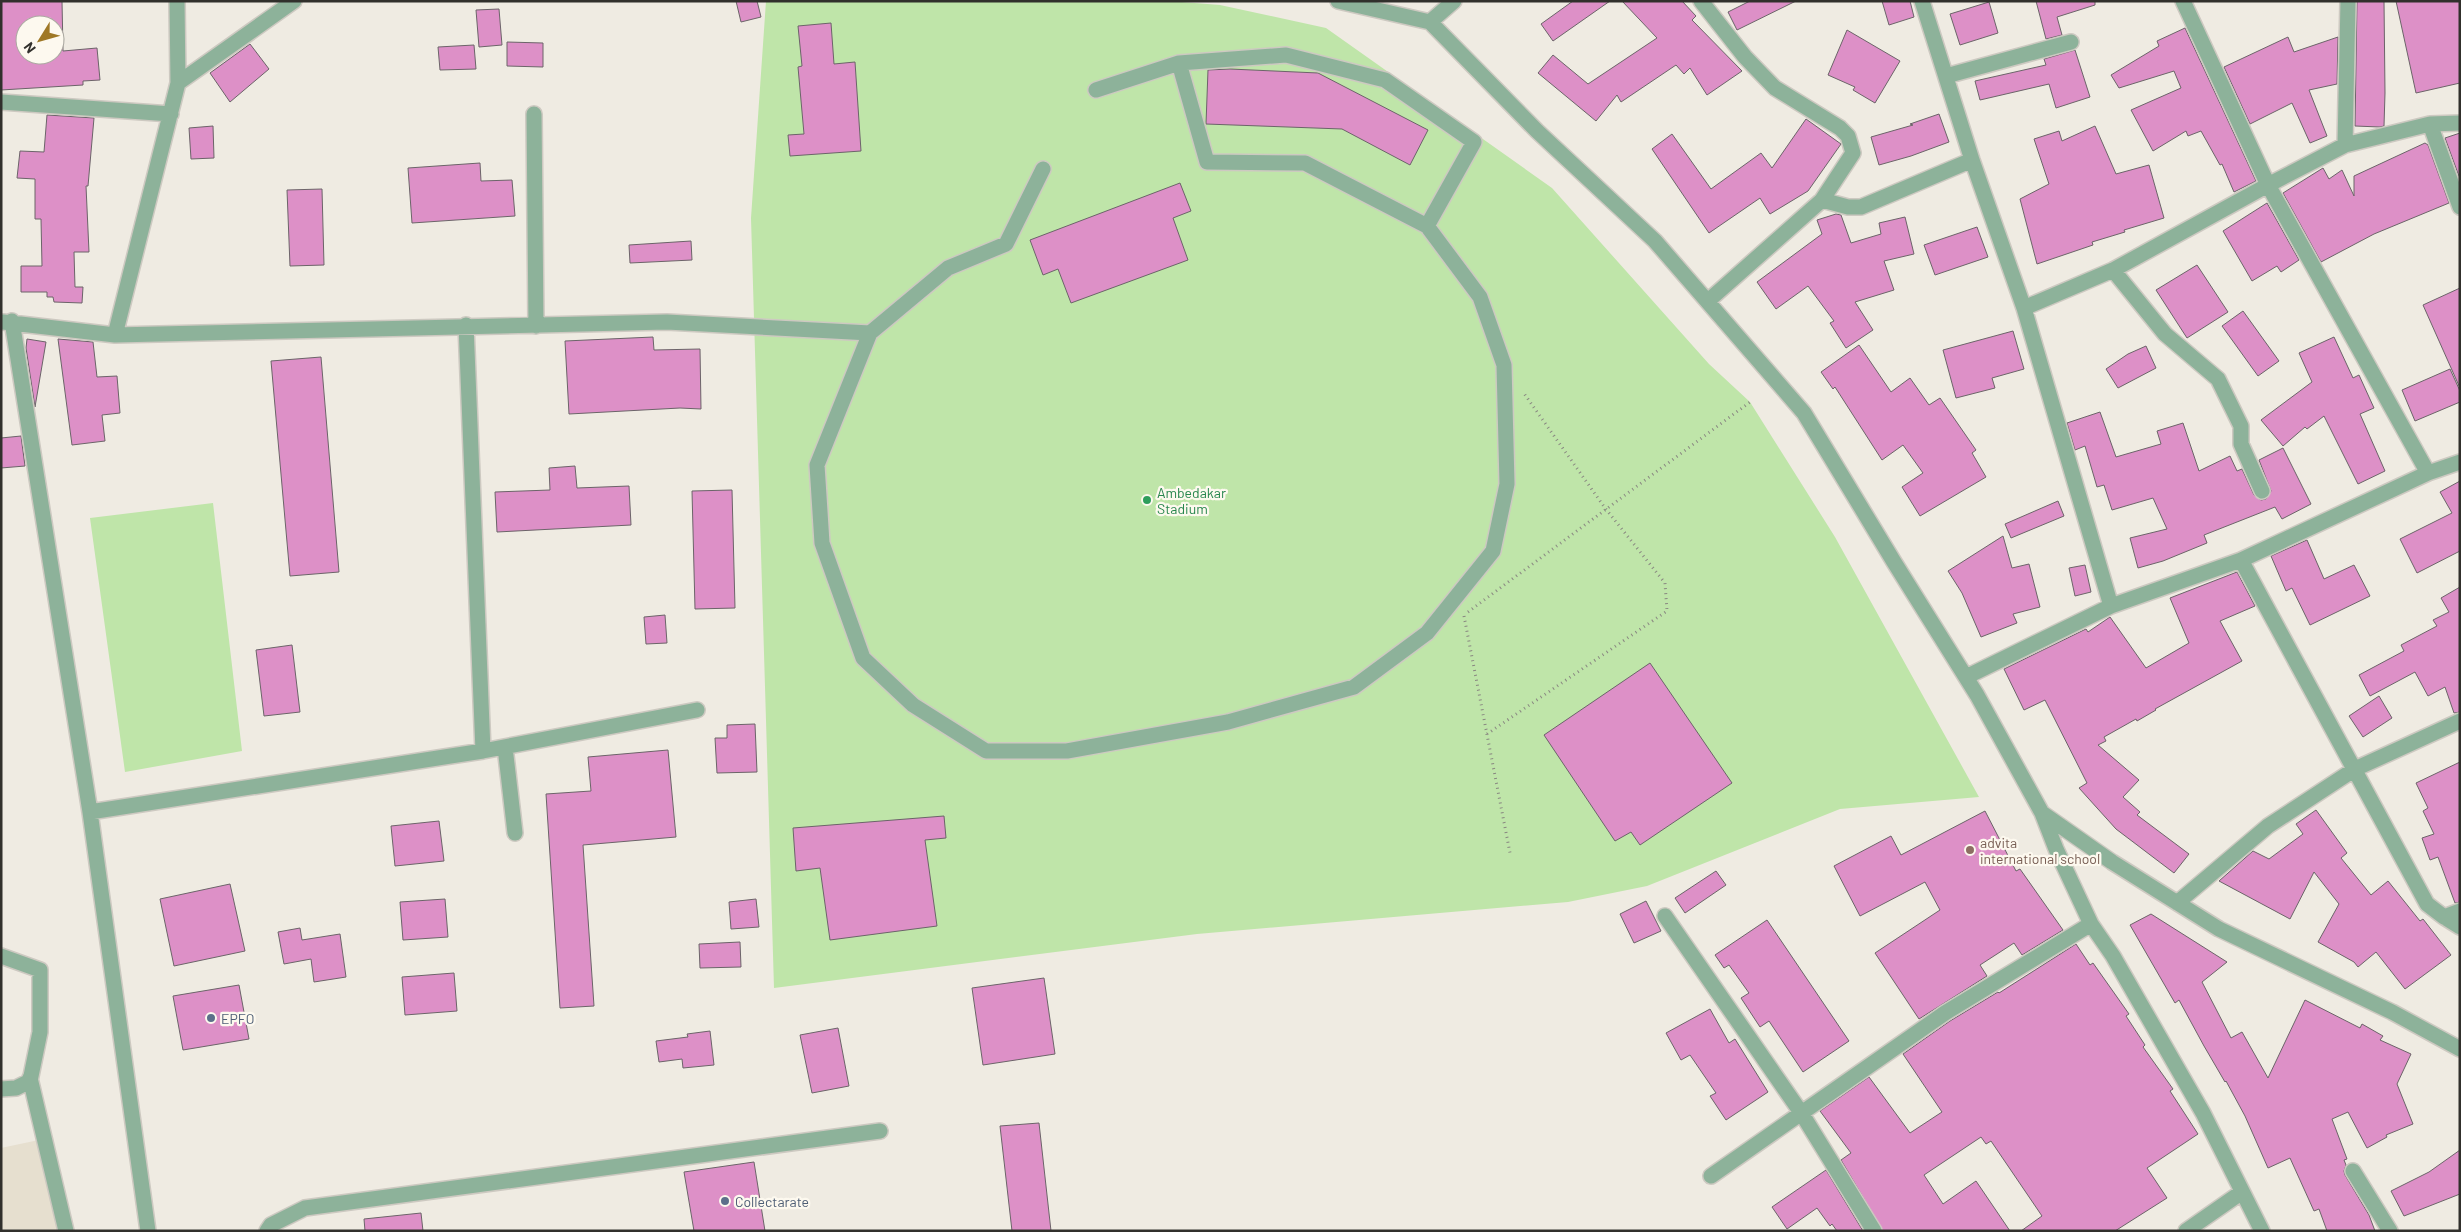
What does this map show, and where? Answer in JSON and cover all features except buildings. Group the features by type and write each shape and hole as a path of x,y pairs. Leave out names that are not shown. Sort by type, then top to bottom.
{"street":[{"path":"115,335 178,83 177,1"},
{"path":"178,83 294,1"},
{"path":"1338,1 1430,22 1537,131 1655,240 1804,413 1966,678 2042,813 2056,849 2091,924 2112,956 2203,1113 2262,1231"},
{"path":"1430,22 1454,1"},
{"path":"1702,1 1745,57 1775,88 1840,128 1848,136 1853,153 1822,200 1708,301"},
{"path":"1922,1 1972,160 2024,308 2111,606"},
{"path":"2183,1 2268,185 2428,473"},
{"path":"2345,145 2348,1"},
{"path":"1946,76 2071,42"},
{"path":"1096,90 1179,62 1286,55 1385,80 1474,142 1427,226"},
{"path":"1043,169 1006,244 948,268 870,333 817,465 822,543 864,658 913,705 986,750 1067,751 1228,722 1354,687 1427,632 1493,551 1507,484 1504,365 1480,297 1427,226 1305,163 1207,162 1179,62"},
{"path":"1,102 171,114"},
{"path":"534,114 536,326"},
{"path":"2024,308 2113,270 2345,145 2430,124 2460,123"},
{"path":"2430,124 2460,207"},
{"path":"1822,200 1848,207 1861,207 1972,160"},
{"path":"2113,270 2164,334 2218,378 2241,426 2241,444 2262,491"},
{"path":"148,1231 90,812 6,322 115,335 466,325 536,326 667,322 870,333"},
{"path":"466,325 483,751"},
{"path":"1966,678 2111,606 2241,560 2428,473 2460,462"},
{"path":"2241,560 2428,904 2444,917 2460,926"},
{"path":"90,812 483,751 697,710"},
{"path":"2177,903 2268,826 2354,770 2460,721"},
{"path":"505,747 515,833"},
{"path":"2042,813 2112,862 2220,929 2392,1012 2460,1049"},
{"path":"2444,917 2460,911"},
{"path":"1664,916 1802,1114 1874,1231"},
{"path":"1710,1176 1945,1014 2091,924"},
{"path":"1,956 40,970 40,1032 30,1078 66,1231"},
{"path":"1,1089 16,1088 30,1080 30,1078"},
{"path":"267,1231 271,1225 304,1208 880,1131"},
{"path":"2353,1171 2390,1231"},
{"path":"2186,1231 2242,1192"}],"path":[{"path":"1487,734 1667,611 1665,583 1605,508 1521,389"},
{"path":"1510,853 1464,616 1605,508 1750,402"}],"shaded area":[{"path":"53,1137 68,1231 1,1231 1,1148"}],"green space":[{"path":"766,1 1169,1 1220,5 1326,28 1552,188 1709,364 1750,402 1835,537 1979,797 1840,809 1647,886 1568,902 1197,934 774,988 751,218"},
{"path":"213,503 242,751 125,772 90,518"}],"place":[{"name":"Ambedakar Stadium","path":"1147,500"},
{"name":"advita international school","path":"1970,850"},
{"name":"EPFO","path":"211,1018"},
{"name":"Collectarate","path":"725,1201"}]}
